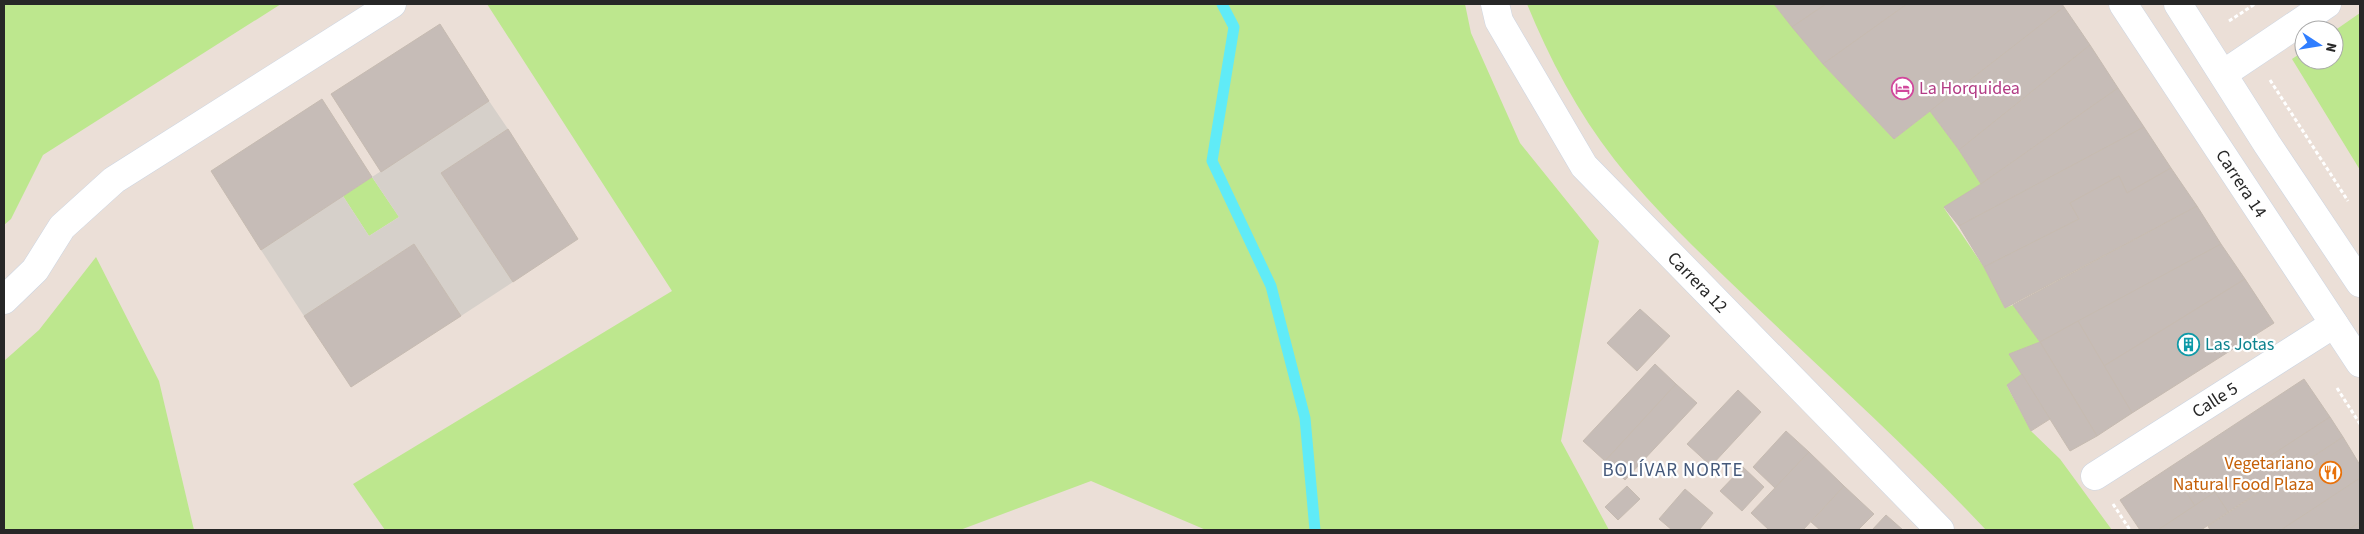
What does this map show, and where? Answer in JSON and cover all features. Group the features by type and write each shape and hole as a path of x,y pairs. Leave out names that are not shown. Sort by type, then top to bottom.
{"street":[{"path":"4,300 36,270 62,227 114,180 392,4"},
{"name":"Carrera 12","path":"1495,4 1499,21 1584,166 1940,530"},
{"name":"Carrera 14","path":"2122,4 2360,363"},
{"path":"2178,4 2360,283"},
{"path":"2223,74 2327,4"},
{"name":"Calle 5","path":"2095,476 2334,324"}],"path":[{"path":"2229,21 2254,4"},
{"path":"2225,15 2253,54 2350,204"}],"green space":[{"path":"4,4 281,4 43,155 11,219 4,225"},
{"path":"487,4 1465,4 1471,33 1520,143 1599,241 1561,441 1609,530 1206,530 1091,481 960,530 385,530 353,484 672,291"},
{"path":"1527,4 1774,4 1823,64 1894,139 1930,111 1981,184 1944,208 1984,267 2005,308 2013,305 2040,342 2010,354 2022,374 2007,386 2031,431 2060,459 2112,530 1986,530 1899,442 1697,250 1646,197 1614,159 1576,104 1545,45"},
{"path":"2360,13 2360,170 2299,70 2344,70 2344,24"},
{"path":"372,177 399,217 369,236 343,196"},
{"path":"96,257 159,381 194,530 4,530 4,361 39,330"}],"shaded area":[{"path":"489,101 508,129 441,173 513,282 461,316 414,244 304,316 261,250 343,196 369,236 399,217 372,177"}],"building":[{"path":"1774,4 1826,4 1792,27"},
{"path":"1826,4 1907,4 1823,64 1792,27"},
{"name":"La Horquidea","path":"1907,4 2062,4 2064,7 1894,139 1823,64"},
{"path":"2064,7 2090,45 1959,150 1930,111"},
{"path":"440,24 489,101 381,172 331,94"},
{"path":"2090,45 2118,88 1981,184 1959,150"},
{"path":"2118,88 2144,127 1959,226 1944,207 1981,184"},
{"path":"322,99 372,177 261,250 211,171"},
{"path":"2144,127 2171,168 2127,193 2119,176 2070,203 2079,219 1984,267 1959,226"},
{"path":"508,129 578,239 513,282 441,173"},
{"path":"2171,168 2197,206 2005,308 1984,267 2079,219 2070,203 2119,176 2127,193"},
{"path":"2197,206 2221,244 2040,342 2013,305"},
{"path":"414,244 461,316 351,387 304,316"},
{"path":"2221,244 2245,279 2104,366 2078,321"},
{"name":"Las Jotas","path":"2245,279 2274,323 2132,413 2104,366"},
{"path":"1640,309 1670,336 1637,371 1607,343"},
{"path":"2078,321 2132,413 2097,436 2040,342"},
{"path":"2040,342 2097,436 2070,451 2009,354"},
{"path":"1655,364 1676,384 1605,461 1583,441"},
{"path":"2022,374 2050,419 2031,431 2007,385"},
{"path":"2304,379 2330,417 2195,506 2170,467"},
{"path":"1676,384 1697,403 1625,480 1605,461"},
{"path":"1738,390 1761,412 1711,466 1687,444"},
{"path":"2330,417 2343,437 2228,512 2215,492"},
{"path":"1786,431 1809,452 1775,488 1753,467"},
{"path":"2343,437 2360,465 2360,478 2281,530 2210,530 2208,526"},
{"path":"1809,452 1844,486 1803,530 1769,530 1751,513"},
{"path":"1743,467 1764,487 1742,511 1720,491"},
{"path":"2170,467 2195,506 2158,530 2140,530 2120,500"},
{"path":"2360,478 2360,522 2348,530 2281,530"},
{"path":"1627,486 1640,499 1618,520 1605,507"},
{"path":"1844,486 1874,514 1858,530 1820,530 1811,522"},
{"path":"1685,489 1713,513 1699,530 1672,530 1659,519"},
{"path":"2215,492 2228,512 2201,530 2158,530"},
{"path":"1886,515 1903,530 1872,530"},
{"path":"2360,522 2360,530 2348,530"}],"waterway":[{"path":"1222,4 1234,27 1212,161 1271,286 1305,418 1315,530"}],"place":[{"name":"La Horquidea","path":"1903,88"},
{"name":"Las Jotas","path":"2189,344"},
{"name":"Vegetariano Natural Food Plaza","path":"2330,473"}],"district":[{"name":"BOLÍVAR NORTE","path":"1673,469"}]}
